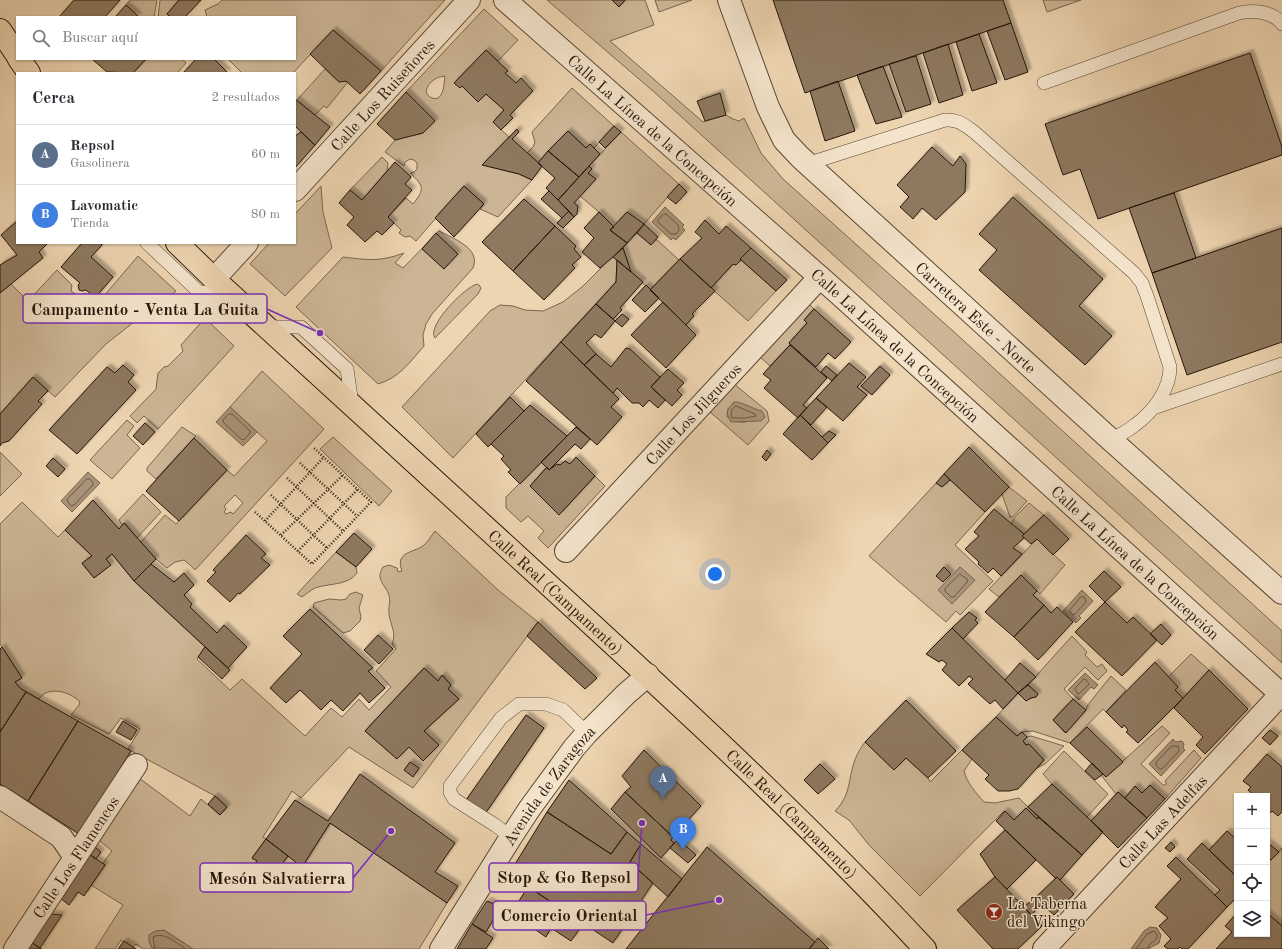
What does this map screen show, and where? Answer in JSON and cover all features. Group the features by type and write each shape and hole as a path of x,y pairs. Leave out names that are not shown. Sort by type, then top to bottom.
{"highway":[{"path":"0,30 16,54"},
{"path":"20,60 28,72"},
{"name":"Calle Real (Campamento)","path":"178,244 222,286 648,675 793,814 926,949"}],"street":[{"name":"Calle Los Ruiseñores","path":"296,189 468,0"},
{"name":"Calle La Línea de la Concepción","path":"505,0 820,277 1282,694"},
{"name":"Carretera Este - Norte","path":"729,0 766,100 784,140 807,164 1282,594"},
{"path":"222,286 246,244"},
{"name":"Calle Los Jilgueros","path":"566,551 820,277"},
{"name":"Avenida de Zaragoza","path":"441,949 530,808 574,748 626,694 648,675"},
{"name":"Calle Las Adelfas","path":"1044,949 1282,694"},
{"name":"Calle Los Flamencos","path":"15,949 136,765"},
{"path":"0,797 62,838 75,857"}],"lane":[{"path":"1044,83 1250,10 1262,12 1278,19 1282,24"},
{"path":"807,164 945,120 954,120 962,123 973,131 1134,274 1142,283 1170,367 1170,376 1166,388 1153,408 1136,425 1111,440"},
{"path":"148,244 199,292 222,286"},
{"path":"1153,408 1282,364"},
{"path":"511,837 454,799 450,792 450,786 465,765 501,718 519,704 546,704 563,710 588,733"}],"path":[{"path":"255,512 312,564 371,502 314,448"},
{"path":"265,521 324,457"},
{"path":"300,463 357,516"},
{"path":"281,535 343,475"},
{"path":"287,478 343,531"},
{"path":"298,551 358,489"},
{"path":"271,495 328,548"}],"shaded area":[{"path":"130,0 157,0 154,16 138,16 126,5"},
{"path":"160,0 179,0 167,14 170,16 158,16"},
{"path":"222,0 445,0 381,71 333,30 294,72 241,72 229,60 296,60 296,16 207,16 205,10 218,4"},
{"path":"547,0 612,0 619,7 625,0 645,0 654,25 610,41 703,122 726,115 739,121 744,118 761,153 783,179 953,331 1282,631 1282,663 653,91"},
{"path":"655,0 692,0 659,12"},
{"path":"1043,0 1081,0 1047,12"},
{"path":"484,9 518,40 498,61 486,50 454,83 462,86 478,102 486,94 504,110 493,122 509,137 483,165 519,174 532,180 498,217 480,209 484,204 464,186 416,241 410,236 405,237 399,233 401,230 388,217 406,198 413,204 420,195 420,185 410,173 417,169 417,163 410,159 405,162 404,166 385,152 395,140 423,133 435,121 406,92","holes":["445,76 444,87 441,95 436,98 429,96 426,91 431,82"]},
{"path":"145,60 183,60 186,63 178,72 134,72"},
{"path":"325,69 339,82 346,81 347,83 327,108 324,106 315,115 297,100"},
{"path":"572,88 614,126 594,148 590,144 586,148 568,131 538,163 527,153 533,147 535,142 532,132"},
{"path":"621,132 679,184 644,224 627,212 614,227 580,196 588,173 592,169 589,166"},
{"path":"382,157 388,163 387,171 362,200 350,190"},
{"path":"321,186 323,212 332,248 285,296 250,264 268,244 296,244 296,213"},
{"path":"439,231 465,245 470,250 474,261 473,268 432,314 426,324 423,335 424,346 398,374 378,384 296,307 343,257 374,260 388,258 404,253 395,263 403,268"},
{"path":"637,233 651,245 656,239 679,260 650,290 631,272 623,248"},
{"path":"138,256 176,291 144,315 139,310 131,317 134,322 106,344 55,397 33,377 0,414 0,293 11,284 28,301 57,270 72,285 71,291 81,296 85,293 97,304"},
{"path":"613,256 617,260 616,282 453,458 402,407 490,311 500,305 513,306 525,310 543,311 563,302 582,287"},
{"path":"741,260 776,291 748,321 711,288 733,264 736,265"},
{"path":"477,284 481,288 478,294 435,338 434,332 441,316 456,299"},
{"path":"809,304 814,309 804,320 807,323 789,343 790,345 770,366 760,357"},
{"path":"205,318 234,346 158,429 144,416 137,423 130,416 156,389 158,373 164,367 168,366 183,351 181,345"},
{"path":"262,371 324,429 195,570 184,560 175,562 167,568 156,559 141,542 165,515 176,524 227,470 234,476 267,441 230,407","holes":["235,495 243,503 233,514 231,512 226,514 224,512 226,509 224,506"]},
{"path":"734,384 767,411 769,421 748,445 709,411","holes":["747,406 758,410 746,422 739,422 727,417 728,409"]},
{"path":"127,420 134,426 127,435 140,448 112,479 90,460"},
{"path":"182,427 196,436 156,479 147,471 147,468"},
{"path":"333,437 392,491 379,506 320,449"},
{"path":"0,452 22,474 0,496"},
{"path":"541,462 547,467 530,486 559,515 595,476 605,486 548,548 538,538 544,531 528,516 521,522 506,508 506,497"},
{"path":"950,480 985,512 955,545 993,581 960,615 956,611 946,622 869,556 936,483 942,487"},
{"path":"1009,487 1027,501 1013,517 1010,517 1002,494"},
{"path":"143,494 161,512 137,538 125,523 122,525 119,520"},
{"path":"22,502 58,537 65,530 92,556 82,564 94,578 110,565 106,559 112,554 134,581 205,647 197,659 230,690 242,679 305,736 331,708 342,717 359,699 369,710 391,687 376,671 396,649 392,644 394,636 389,614 390,598 380,579 381,571 383,567 389,565 397,568 398,572 402,571 400,565 403,557 423,546 435,531 498,590 538,622 413,788 349,747 301,798 292,791 263,837 266,839 252,858 257,861 249,871 268,882 288,856 302,867 330,823 447,903 419,949 193,949 164,930 159,932 149,941 153,949 143,949 136,944 133,947 121,940 115,949 95,949 123,905 91,885 105,865 103,863 112,851 99,840 139,778 190,816 201,799 220,815 227,807 215,796 128,749 140,729 121,718 109,734 71,715 80,702 71,695 54,691 48,692 39,699 20,688 15,682 22,678 0,644 0,524","holes":["424,668 438,681 443,675 451,685 448,689 459,699 424,731 438,745 423,761 409,747 397,759 365,731"]},
{"path":"1029,503 1044,515 1024,534 1011,524 1015,517"},
{"path":"1037,539 1065,565 1040,594 1021,575 999,597 989,589"},
{"path":"336,552 356,567 357,573 348,580 338,584 315,588 302,597 297,594"},
{"path":"356,592 363,595 359,608 361,617 360,621 350,631 343,633 313,607 314,603 329,599 346,599 350,594"},
{"path":"1072,636 1087,652 1085,655 1097,667 1102,664 1107,671 1098,680 1085,667 1064,689 1073,699 1053,720 1065,733 1086,710 1087,706 1111,676 1126,690 1106,712 1103,709 1070,743 1033,731 1022,732 1017,736 996,717 1018,693 1026,701 1036,697 1038,694 1028,685"},
{"path":"1191,654 1209,670 1183,698 1175,690 1178,687 1168,677"},
{"path":"1162,726 1170,733 1141,764 1163,785 1166,785 1165,781 1194,750 1201,758 1165,799 1150,785 1142,793 1135,787 1125,798 1118,792 1116,794 1101,775 1103,774 1106,776"},
{"path":"1031,736 1064,746 1045,764 1037,768 1044,760 1029,744 1026,745 1023,741 1027,737"},
{"path":"865,742 894,770 906,758 928,778 930,782 962,750 972,759 964,771 967,780 984,802 995,803 1019,798 1038,817 1037,819 1014,820 1004,811 920,896 869,845 849,820 835,811 845,798 854,763"},
{"path":"1064,751 1108,794 1087,817 1043,774"},
{"path":"1282,848 1282,926 1270,916 1270,861"}],"water":[{"path":"665,207 684,225 682,227 685,230 676,240 673,238 671,240 652,222"},
{"path":"734,402 762,411 765,417 761,421 731,422 727,414 728,409"},
{"path":"230,407 257,432 243,446 216,422"},
{"path":"88,472 100,483 72,512 61,501"},
{"path":"960,567 975,580 952,604 938,590"},
{"path":"1082,590 1093,601 1079,616 1081,618 1076,623 1063,611"},
{"path":"1085,673 1098,685 1094,689 1091,687 1079,700 1068,690"},
{"path":"1173,739 1175,742 1182,741 1184,744 1183,748 1185,750 1161,776 1149,764"},
{"path":"1150,927 1157,928 1161,935 1159,943 1148,949 1131,949 1144,931"},
{"path":"164,930 193,949 152,948 149,941 149,935 155,931"}],"building":[{"path":"74,0 120,0 106,16 60,16"},
{"path":"179,0 201,0 186,16 170,16 167,14"},
{"path":"612,0 625,0 619,7"},
{"path":"773,0 1003,0 1011,23 805,93"},
{"path":"126,5 138,16 116,16"},
{"path":"1011,23 1028,72 1005,80 987,31"},
{"path":"333,30 381,71 360,94 346,81 339,82 310,54"},
{"path":"979,34 997,83 972,91 956,42"},
{"path":"948,44 963,95 939,103 923,53"},
{"path":"486,50 508,71 505,73 516,83 521,78 533,91 510,115 513,118 501,130 493,122 504,110 486,94 478,102 462,86 460,88 454,83"},
{"path":"1250,53 1282,147 1282,155 1098,219 1080,169 1063,175 1045,124"},
{"path":"916,56 931,104 906,112 889,64"},
{"path":"93,60 145,60 134,72 107,72"},
{"path":"195,60 215,60 227,72 184,72"},
{"path":"883,66 902,117 876,124 857,75"},
{"path":"838,81 855,131 825,141 810,91"},
{"path":"406,92 435,121 423,133 395,140 377,124"},
{"path":"720,93 726,115 705,121 697,101"},
{"path":"296,100 330,127 315,145 296,127"},
{"path":"614,126 621,132 605,148 599,142"},
{"path":"517,129 519,132 512,139 542,166 532,180 519,174 482,165"},
{"path":"568,131 586,148 590,144 600,154 579,177 548,151"},
{"path":"301,132 315,145 296,167 296,135"},
{"path":"932,147 953,166 960,156 966,164 965,192 936,220 922,208 913,219 900,207 909,197 897,185"},
{"path":"548,151 579,177 558,200 546,188 555,178 538,163"},
{"path":"395,162 411,177 405,184 412,190 388,217 394,223 382,235 377,231 365,242 347,225 354,217 339,203 350,190 362,200"},
{"path":"589,166 592,169 588,173 596,179 574,203 578,206 577,214 574,217 558,200"},
{"path":"679,184 687,192 676,204 667,197"},
{"path":"464,186 484,204 454,237 435,218"},
{"path":"549,191 569,211 562,218 541,199"},
{"path":"1174,193 1196,258 1152,273 1129,208"},
{"path":"1013,197 1103,279 1079,306 1112,336 1085,365 979,270 997,250 979,234"},
{"path":"524,199 555,226 513,271 482,242"},
{"path":"569,211 574,217 563,228 557,223"},
{"path":"599,212 614,227 610,230 627,243 600,268 582,252 594,238 584,228"},
{"path":"627,212 644,224 627,243 610,230"},
{"path":"705,220 719,234 726,226 751,248 736,265 733,264 711,288 680,259 702,238 695,232"},
{"path":"16,222 16,244 47,244 39,252 43,258 0,293 0,265 17,255 1,235"},
{"path":"644,224 658,237 651,245 637,233"},
{"path":"555,226 576,246 574,249 581,257 572,265 575,268 544,300 513,271"},
{"path":"1282,228 1282,342 1187,375 1152,273"},
{"path":"436,233 458,254 444,269 422,249"},
{"path":"81,244 101,244 102,245 91,257 113,277 95,298 86,290 79,290 78,285 80,283 61,267"},
{"path":"623,248 631,272 613,257"},
{"path":"751,248 787,280 776,291 740,259"},
{"path":"680,259 715,291 692,314 694,316 686,325 650,290"},
{"path":"617,260 643,282 620,308 622,310 613,319 596,304 616,282"},
{"path":"646,285 659,298 645,312 632,300"},
{"path":"663,302 696,335 666,368 631,335"},
{"path":"596,304 615,321 601,338 595,334 586,343 596,354 584,365 561,342"},
{"path":"814,309 851,342 835,359 828,353 816,367 789,343 807,323 804,320"},
{"path":"622,314 629,319 622,327 615,321"},
{"path":"561,342 619,399 611,407 622,417 597,445 526,381"},
{"path":"790,345 827,378 803,405 807,408 798,418 764,388 771,380 763,374"},
{"path":"626,348 630,349 660,377 651,387 665,400 658,408 649,400 643,407 639,403 632,403 617,388 613,393 584,365 596,354 611,367"},
{"path":"849,363 866,377 857,387 867,395 843,421 816,398"},
{"path":"123,365 134,375 128,382 136,390 77,454 49,430 107,367 115,373"},
{"path":"826,366 837,375 832,381 821,372"},
{"path":"880,366 890,375 872,395 861,386"},
{"path":"668,369 684,383 677,390 682,395 672,406 651,387"},
{"path":"33,377 48,391 38,401 42,404 9,441 2,443 0,446 0,414"},
{"path":"510,397 524,411 488,447 476,434"},
{"path":"816,398 827,407 811,425 800,415"},
{"path":"530,405 567,436 520,484 508,472 511,470 501,459 504,456 491,444"},
{"path":"800,415 828,443 812,460 783,434"},
{"path":"145,423 155,432 143,445 133,436"},
{"path":"576,427 590,439 581,449 575,444 549,470 541,462"},
{"path":"829,431 836,435 828,443 822,437"},
{"path":"194,438 227,470 179,521 146,491"},
{"path":"969,447 1009,487 985,512 944,474"},
{"path":"767,450 771,454 766,461 762,457"},
{"path":"576,457 595,476 559,515 530,486 547,467 549,470 557,464 560,465 565,461 570,464"},
{"path":"53,458 65,469 58,477 46,466"},
{"path":"944,474 950,480 942,487 936,483"},
{"path":"93,500 119,529 124,523 156,559 134,581 112,554 106,559 111,565 94,578 82,563 92,556 65,530"},
{"path":"994,509 1024,534 1022,536 1024,538 1013,548 1022,554 1001,576 993,568 988,573 965,549 979,536 974,532"},
{"path":"1044,515 1069,539 1053,555 1037,539 1031,544 1022,536"},
{"path":"354,533 372,549 356,567 336,552"},
{"path":"246,535 266,554 261,558 270,565 230,602 207,581 216,572 213,570"},
{"path":"151,564 174,582 184,573 194,585 184,595 192,604 190,607 217,633 224,625 247,647 228,668 134,581"},
{"path":"944,567 951,574 943,582 936,576"},
{"path":"1104,571 1121,587 1105,602 1089,586"},
{"path":"1021,575 1037,591 1033,595 1044,605 1014,637 985,612"},
{"path":"1105,602 1127,623 1133,617 1157,640 1122,676 1075,632"},
{"path":"1044,605 1051,613 1057,607 1073,622 1038,660 1014,637"},
{"path":"310,609 373,668 368,671 385,688 369,703 360,693 343,711 331,700 321,710 300,690 286,703 270,688 302,654 283,636"},
{"path":"969,612 977,618 975,620 978,623 963,639 952,628"},
{"path":"538,622 597,678 585,689 527,636"},
{"path":"1161,624 1171,635 1162,645 1150,634"},
{"path":"952,628 1018,693 1003,709 995,700 990,704 968,684 973,679 969,676 959,686 942,670 947,664 942,660 939,662 926,654"},
{"path":"378,635 393,649 379,664 364,650"},
{"path":"2,647 22,678 15,682 26,692 0,732 0,649"},
{"path":"205,647 230,670 222,679 198,657"},
{"path":"1155,662 1178,687 1175,690 1183,698 1138,743 1126,732 1128,730 1124,725 1122,728 1106,712"},
{"path":"1020,663 1036,677 1018,693 1005,680"},
{"path":"424,668 438,681 442,675 451,685 448,689 459,699 424,731 439,745 423,761 409,747 397,759 365,731"},
{"path":"1209,670 1248,709 1205,754 1196,745 1203,737 1174,708"},
{"path":"1028,685 1038,694 1036,697 1026,701 1018,693"},
{"path":"26,692 78,721 28,801 0,784 0,732"},
{"path":"1073,699 1086,710 1066,733 1053,720"},
{"path":"906,700 956,751 928,778 906,758 894,770 865,742"},
{"path":"526,715 544,728 485,814 466,800"},
{"path":"996,717 1017,736 1022,732 1027,737 1023,741 1026,745 1029,744 1044,760 1018,789 998,791 985,779 989,775 962,750"},
{"path":"78,721 131,751 79,834 28,801"},
{"path":"123,721 137,730 131,740 116,732"},
{"path":"1087,727 1123,762 1106,777 1070,743"},
{"path":"1270,730 1278,736 1270,745 1262,738"},
{"path":"644,750 701,806 673,837 625,792 631,787 622,776"},
{"path":"1267,754 1282,767 1282,812 1278,816 1272,811 1270,813 1270,793 1252,793 1248,790 1251,787 1243,781"},
{"path":"410,762 419,768 413,777 404,770"},
{"path":"1092,763 1103,774 1095,780 1085,771"},
{"path":"820,764 835,779 818,794 804,780"},
{"path":"360,774 455,843 435,872 458,886 447,903 330,823 302,867 266,839 295,800 328,821"},
{"path":"569,780 627,832 611,854 547,812"},
{"path":"1052,784 1103,832 1082,855 1028,807"},
{"path":"1150,785 1165,799 1147,818 1125,798 1135,786 1142,793"},
{"path":"625,792 673,837 671,840 674,843 661,858 611,809"},
{"path":"1118,792 1147,818 1118,848 1091,821"},
{"path":"215,796 227,807 220,815 208,804"},
{"path":"1026,808 1037,819 1038,817 1082,855 1060,880 1057,877 1055,878 996,821 1005,811 1014,820"},
{"path":"547,812 611,854 627,832 641,844 627,867 632,871 635,867 653,883 613,943 509,874"},
{"path":"1005,830 1036,860 1007,889 995,877 980,854"},
{"path":"1227,831 1234,837 1234,874 1209,850"},
{"path":"266,839 288,856 268,882 249,871 257,861 252,858"},
{"path":"678,839 696,855 688,863 670,848"},
{"path":"1171,842 1175,847 1170,852 1165,848"},
{"path":"1202,843 1234,874 1234,900 1227,907 1215,895 1220,890 1187,859"},
{"path":"641,844 682,879 668,897 635,867 632,871 627,867"},
{"path":"1270,844 1279,852 1271,860 1270,859"},
{"path":"95,847 101,852 96,859 89,854"},
{"path":"707,847 815,942 809,949 626,949"},
{"path":"89,854 105,865 84,896 78,892 69,905 60,898"},
{"path":"1176,857 1227,907 1188,949 1182,949 1180,947 1177,949 1168,949 1164,946 1171,939 1159,926 1168,918 1155,907 1181,879 1167,866"},
{"name":"La Taberna del Vikingo","path":"995,877 1042,926 1018,949 993,949 957,910"},
{"path":"1057,877 1074,894 1054,915 1035,898"},
{"path":"528,887 584,923 571,941 551,928 546,937 511,913"},
{"path":"1035,898 1042,904 1031,915 1024,907"},
{"path":"487,901 501,907 486,932 472,924"},
{"path":"51,914 62,915 40,948 31,942"},
{"path":"1234,916 1234,937 1270,937 1270,916 1282,926 1282,949 1216,949 1232,932 1225,926"},
{"path":"472,924 493,938 486,949 457,949"},
{"path":"818,938 829,949 809,949"},
{"path":"124,941 136,949 118,949"},
{"path":"31,942 40,948 42,949 27,949"}],"place":[{"name":"Campamento - Venta La Guita","path":"320,333"},
{"name":"Repsol","path":"663,799"},
{"name":"Stop & Go Repsol","path":"642,823"},
{"name":"Mesón Salvatierra","path":"391,831"},
{"name":"Lavomatic","path":"683,850"},
{"name":"Comercio Oriental","path":"719,900"},
{"name":"La Taberna del Vikingo","path":"994,912"}]}
